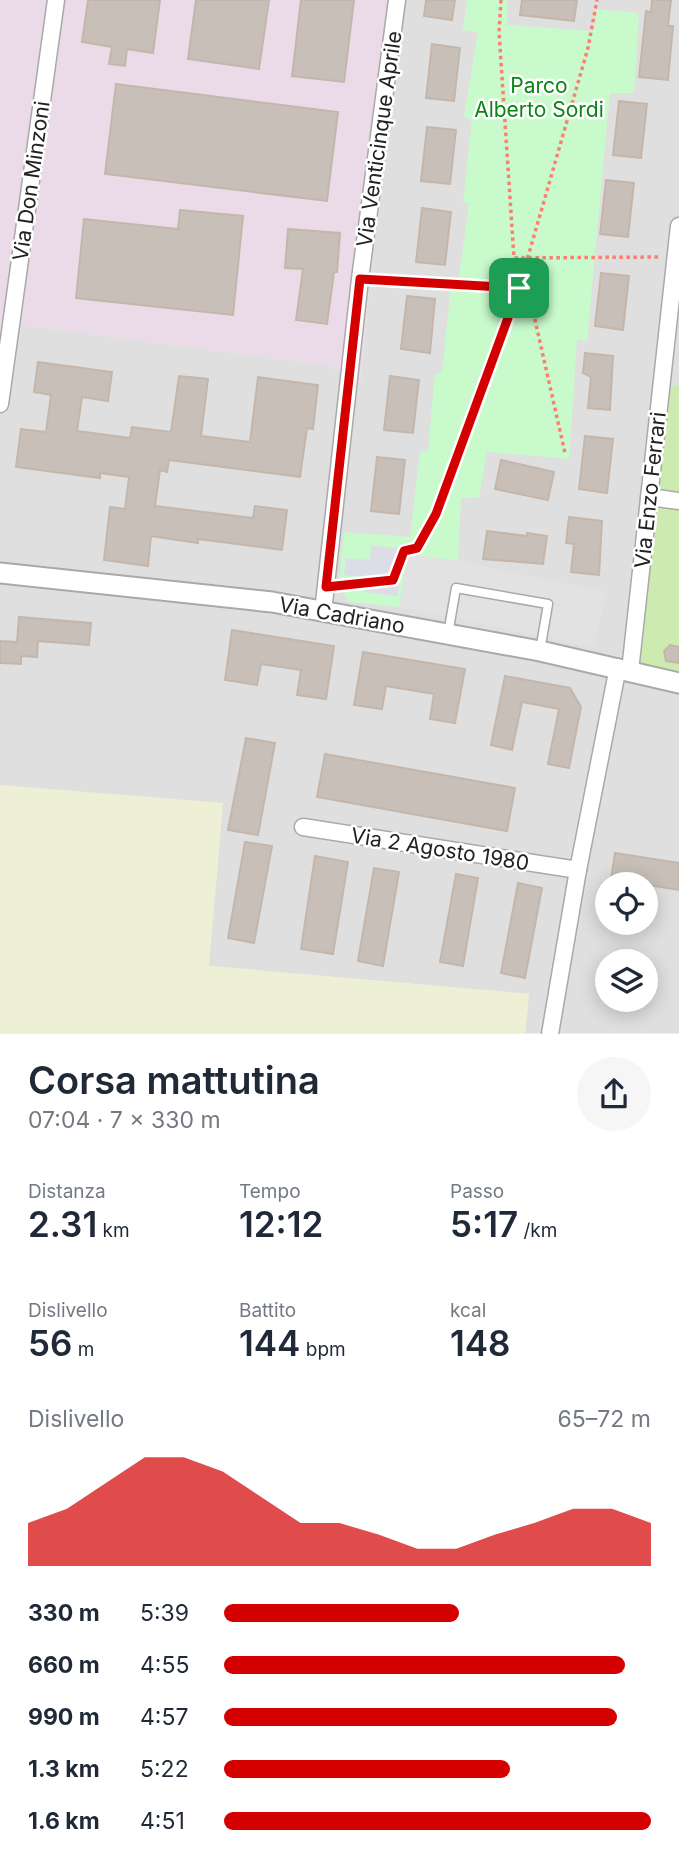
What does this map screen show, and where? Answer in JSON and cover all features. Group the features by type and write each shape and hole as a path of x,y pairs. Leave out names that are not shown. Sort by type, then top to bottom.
{"street":[{"name":"Via Don Minzoni","path":"0,404 56,0"},
{"name":"Via Venticinque Aprile","path":"323,612 360,279 397,0"},
{"name":"Via Enzo Ferrari","path":"624,669 649,497 679,226"},
{"path":"649,497 679,501"},
{"name":"Via Cadriano","path":"0,573 272,602 540,651 679,683"},
{"path":"550,1034 578,870 624,669"},
{"name":"Via 2 Agosto 1980","path":"303,827 578,870"}],"lane":[{"path":"448,634 456,588 548,604 540,651"}],"path":[{"path":"501,0 499,32 514,258 675,257"},
{"path":"326,587 393,580 404,551 417,548 436,514 519,288 588,48 597,0"},
{"path":"360,279 528,289 565,453"}],"shaded area":[{"path":"0,0 394,0 361,382 329,365 17,324 0,389"},
{"path":"394,0 679,0 679,386 662,384 679,683 679,1033 525,1033 529,994 209,966 0,785 0,389 17,324 329,365 361,382"},
{"path":"371,546 403,548 398,596 363,592 364,577 344,575 346,558 370,560"},
{"path":"408,554 458,561 606,592 594,647 399,607"}],"green space":[{"name":"Parco Alberto Sordi","path":"467,0 507,0 507,25 593,31 597,9 639,13 634,93 610,93 587,341 577,340 569,459 487,452 479,498 461,498 458,561 408,554 399,607 348,602 339,582 344,532 410,537 420,451 428,451 435,374 442,372 451,285 458,284 469,203 463,202 472,122 464,116 478,32 463,30"},
{"path":"661,384 679,386 679,683 620,670"},
{"path":"0,785 223,803 209,966 529,994 525,1033 0,1033"}],"building":[{"path":"88,0 160,0 153,53 127,49 125,66 109,64 112,47 82,42"},
{"path":"196,0 269,0 259,69 188,59"},
{"path":"301,0 354,0 344,82 292,76"},
{"path":"426,0 455,0 452,20 424,16"},
{"path":"522,0 577,0 574,21 520,15"},
{"path":"652,0 671,0 668,26 673,26 668,80 639,77 646,11 651,12"},
{"path":"432,44 460,48 454,101 426,98"},
{"path":"116,84 338,112 327,201 105,174"},
{"path":"619,101 647,104 641,158 613,155"},
{"path":"427,127 456,130 450,184 421,181"},
{"path":"606,180 634,183 628,237 600,234"},
{"path":"422,208 451,212 445,265 416,262"},
{"path":"180,210 243,216 233,315 76,298 84,219 178,229"},
{"path":"288,229 340,233 337,272 334,272 327,324 296,320 303,269 285,268"},
{"path":"601,273 629,276 623,330 595,326"},
{"path":"407,296 435,299 430,353 401,349"},
{"path":"585,353 613,356 610,410 588,408 591,377 583,373"},
{"path":"38,362 112,372 108,401 82,397 77,431 130,438 132,427 171,432 179,376 208,379 201,436 250,442 258,377 318,385 313,429 307,428 300,477 169,460 167,472 160,470 155,506 253,518 255,506 287,510 282,550 151,536 148,566 104,560 110,507 125,509 129,477 100,473 100,478 16,467 21,429 46,432 51,395 34,392"},
{"path":"390,376 419,380 413,433 384,430"},
{"path":"585,436 613,439 607,493 579,489"},
{"path":"377,457 405,460 399,514 371,511"},
{"path":"501,460 554,472 548,500 495,489"},
{"path":"569,517 602,521 599,575 571,572 574,544 566,543"},
{"path":"487,531 547,536 543,564 483,559"},
{"path":"19,617 91,623 89,645 38,641 37,657 21,656 21,664 0,663 0,641 17,642"},
{"path":"232,630 334,646 326,699 297,695 301,670 261,664 257,685 225,680"},
{"path":"670,645 679,647 679,663 666,661 664,651"},
{"path":"363,652 465,669 455,723 430,719 434,694 386,686 382,709 354,705"},
{"path":"505,676 570,688 581,707 569,768 548,764 559,709 522,702 512,750 491,745"},
{"path":"246,738 275,743 258,835 228,830"},
{"path":"325,754 515,788 507,831 317,797"},
{"path":"245,842 272,846 254,943 228,938"},
{"path":"615,853 679,863 679,890 658,887 658,872 612,872"},
{"path":"315,856 348,862 333,954 301,949"},
{"path":"374,868 399,872 383,966 358,961"},
{"path":"456,874 478,878 463,966 440,962"},
{"path":"518,883 542,888 525,978 501,973"}],"route":[{"path":"360,279 519,288 436,514 417,548 404,551 393,580 326,587 360,279"}]}
